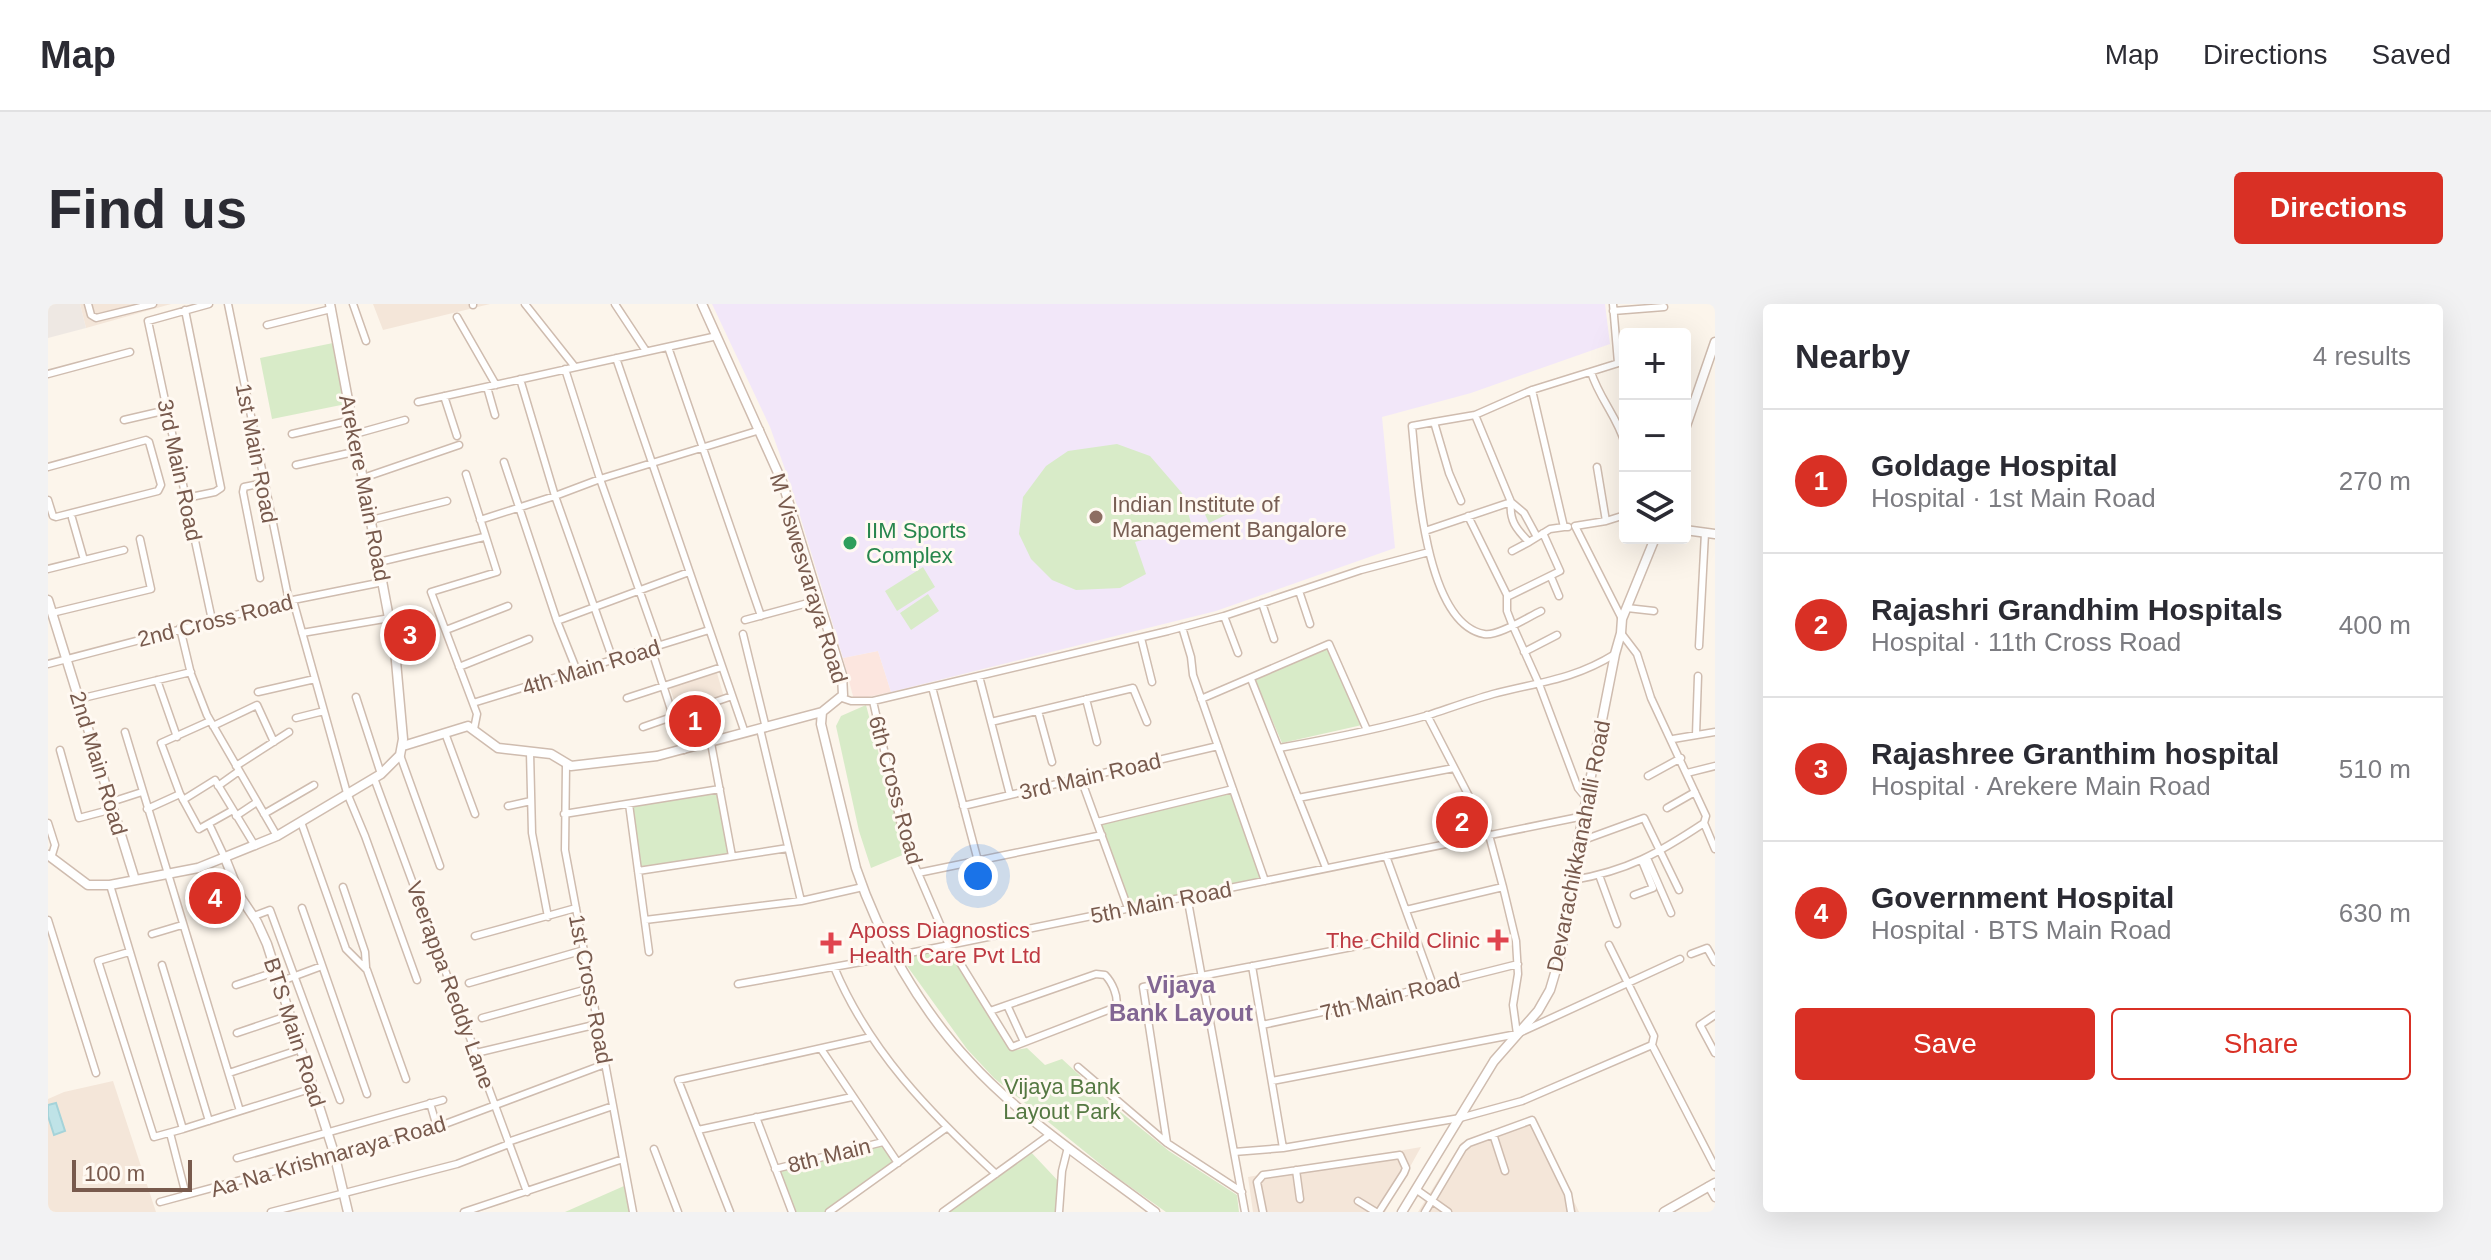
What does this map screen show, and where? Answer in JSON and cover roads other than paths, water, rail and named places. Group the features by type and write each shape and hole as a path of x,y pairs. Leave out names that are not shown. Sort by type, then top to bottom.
{"street":[{"path":"88,304 91,315 96,318 153,304"},
{"path":"186,498 221,488 185,310 209,304"},
{"name":"1st Main Road","path":"228,304 263,483 291,600 347,793 417,980"},
{"path":"353,304 366,341"},
{"path":"525,304 575,367"},
{"path":"615,304 646,351"},
{"name":"M Viswesvaraya Road","path":"702,304 783,484 842,675 842,698 822,712 821,724 863,887 895,956 937,1021 969,1062 1051,1134 1155,1212"},
{"path":"267,325 331,307"},
{"name":"Arekere Main Road","path":"331,307 390,618 402,750"},
{"path":"1619,344 1613,308 1664,307"},
{"name":"3rd Main Road","path":"185,310 148,321 212,620"},
{"path":"457,317 496,385"},
{"path":"418,402 717,336"},
{"path":"1691,404 1715,342"},
{"path":"668,347 761,616"},
{"path":"48,374 130,352"},
{"path":"616,358 745,734"},
{"path":"1541,611 1486,635 1460,619 1436,580 1430,563 1412,426 1475,415 1532,390 1619,363"},
{"path":"565,369 639,590 684,750"},
{"path":"1705,371 1715,370"},
{"path":"1591,372 1619,429"},
{"path":"520,379 555,496 613,660"},
{"path":"487,387 495,415"},
{"path":"1532,390 1564,527"},
{"path":"444,396 457,436"},
{"path":"124,420 167,410"},
{"path":"1475,415 1511,502 1524,513 1560,567 1558,574 1507,597"},
{"path":"292,434 352,420"},
{"path":"355,434 405,420"},
{"path":"1434,422 1461,501"},
{"path":"480,520 760,430"},
{"path":"48,467 146,440 161,485 158,491 56,517 48,501"},
{"path":"363,478 459,445"},
{"path":"296,465 358,451"},
{"path":"504,462 577,671"},
{"path":"1597,467 1606,521"},
{"path":"466,474 497,572 431,592 473,703 477,719 474,729"},
{"path":"260,578 243,492 244,487 263,483"},
{"path":"371,520 447,501"},
{"path":"1425,531 1511,502"},
{"path":"1511,502 1509,516 1529,542"},
{"path":"1468,516 1507,597 1507,611 1512,624 1539,684 1578,788 1587,799"},
{"path":"1512,551 1550,529 1619,517"},
{"path":"72,518 84,560"},
{"path":"1575,526 1622,619"},
{"path":"1699,646 1710,533"},
{"path":"379,562 484,537"},
{"path":"52,613 151,589 140,539"},
{"name":"Devarachikkanahalli Road","path":"1402,1212 1494,1061 1538,1011 1550,990 1561,953 1578,842 1622,619 1653,544"},
{"path":"48,569 124,550"},
{"path":"842,698 873,701 1141,638 1224,616 1361,570 1429,552"},
{"path":"557,621 689,572"},
{"path":"1551,577 1559,596"},
{"name":"2nd Cross Road","path":"48,664 291,600 383,582"},
{"path":"1299,591 1310,624"},
{"name":"2nd Main Road","path":"48,600 52,625 66,658 135,880"},
{"path":"745,620 819,600"},
{"path":"1262,603 1274,639"},
{"path":"446,630 508,606"},
{"path":"1627,608 1654,611"},
{"path":"1224,616 1238,653"},
{"path":"302,633 390,618"},
{"path":"1182,627 1201,699 1265,881"},
{"path":"180,628 191,672 212,724 277,836"},
{"name":"4th Main Road","path":"473,703 709,630"},
{"path":"1621,633 1637,654 1651,698 1673,739 1715,849"},
{"path":"743,634 801,901"},
{"path":"1524,652 1557,635"},
{"path":"1141,638 1152,682"},
{"path":"459,667 529,639"},
{"path":"1201,699 1329,644 1367,730"},
{"path":"1279,748 1367,730 1539,684 1591,669 1615,654"},
{"path":"627,698 722,667"},
{"path":"79,699 191,672"},
{"path":"979,676 1010,795"},
{"path":"1696,735 1698,676"},
{"path":"258,692 315,679"},
{"path":"1251,679 1326,868"},
{"path":"157,680 177,737"},
{"path":"932,687 978,861"},
{"path":"991,722 1133,688 1147,722"},
{"path":"643,727 732,696"},
{"name":"Veerappa Reddy Lane","path":"356,697 377,776 527,1192"},
{"path":"1086,699 1097,742"},
{"name":"6th Cross Road","path":"873,701 905,843 949,945 1012,1047 1024,1042"},
{"path":"257,802 199,829 182,797 161,743 257,705 274,742"},
{"path":"296,718 324,711"},
{"path":"1038,711 1052,762"},
{"path":"48,823 55,845 50,855 88,885 110,885 167,876 255,846 377,776 402,750 468,726 498,748 551,754 566,765 643,759 822,712"},
{"path":"1427,715 1489,835 1512,919 1518,964 1513,1005 1517,1034"},
{"path":"125,732 240,1111"},
{"path":"218,786 289,732"},
{"path":"1673,739 1715,732"},
{"path":"445,733 475,814"},
{"path":"711,743 732,856"},
{"name":"3rd Main Road","path":"963,806 1218,746"},
{"path":"60,750 79,818 142,792"},
{"path":"402,750 440,866"},
{"path":"530,752 532,833 548,917"},
{"path":"1648,776 1681,758"},
{"name":"1st Cross Road","path":"566,765 565,850 633,1212"},
{"path":"1687,773 1715,766"},
{"path":"1298,798 1454,768"},
{"path":"1081,779 1128,908"},
{"path":"147,809 182,797 215,780 255,846"},
{"path":"264,814 314,785"},
{"path":"564,814 720,789"},
{"path":"1097,822 1233,789"},
{"path":"1667,808 1695,792"},
{"path":"508,806 531,801"},
{"path":"629,804 649,952"},
{"path":"1573,880 1599,875 1645,859 1715,813"},
{"name":"5th Main Road","path":"738,984 895,956 1584,816"},
{"path":"1578,842 1644,818 1679,890"},
{"path":"301,822 346,949 366,967"},
{"path":"209,824 225,858"},
{"path":"918,873 1102,835"},
{"path":"638,871 788,848"},
{"path":"1386,856 1433,985"},
{"name":"BTS Main Road","path":"225,858 241,898 264,937 334,1153 348,1212"},
{"path":"1634,895 1653,888 1645,859"},
{"path":"1645,859 1671,913"},
{"path":"1599,875 1617,924"},
{"path":"110,885 183,1129"},
{"path":"343,887 365,952 366,967 406,1079"},
{"path":"645,920 801,901 863,887"},
{"path":"1406,910 1503,887"},
{"path":"1187,896 1245,1212"},
{"path":"302,908 367,1094"},
{"path":"475,936 576,908"},
{"path":"254,916 270,910 340,1100"},
{"path":"48,920 96,1073"},
{"path":"152,934 182,925"},
{"path":"1167,1143 1143,987 1415,935"},
{"path":"1609,945 1654,1036 1652,1045 1715,1167"},
{"path":"1691,954 1707,948 1715,962"},
{"path":"469,983 584,950"},
{"path":"129,952 98,961 154,1137 313,1088"},
{"path":"1272,1081 1517,1034 1680,959"},
{"name":"7th Main Road","path":"1262,1025 1518,964"},
{"path":"162,965 209,1121"},
{"path":"279,982 322,966"},
{"path":"1252,966 1283,1148"},
{"path":"834,967 849,1001 871,1037 912,1092 996,1174"},
{"path":"236,985 275,972"},
{"path":"990,1011 1007,1005 1096,974 1108,978 1117,999 1116,1007 1024,1042 1007,1005"},
{"path":"482,1018 591,988"},
{"path":"237,1033 290,1015"},
{"path":"1715,1015 1700,1025 1715,1053"},
{"path":"476,1053 598,1024"},
{"path":"730,1212 678,1080 871,1037"},
{"path":"1234,1152 1283,1148 1460,1118 1522,1101 1652,1045"},
{"path":"229,1073 301,1049"},
{"path":"821,1049 898,1163"},
{"name":"Aa Na Krishnaraya Road","path":"160,1202 437,1127 605,1064"},
{"path":"1078,1067 1167,1143 1242,1192"},
{"path":"698,1130 852,1097"},
{"path":"237,1158 443,1100"},
{"path":"430,1103 437,1127"},
{"path":"271,1212 457,1164 613,1106"},
{"path":"756,1117 792,1212"},
{"path":"1425,1212 1463,1148 1534,1120 1568,1194 1571,1212"},
{"path":"829,1212 946,1128"},
{"path":"170,1133 186,1195"},
{"path":"943,1212 1051,1134"},
{"path":"1493,1134 1505,1171"},
{"name":"8th Main","path":"775,1169 883,1142"},
{"path":"1059,1212 1062,1171 1068,1147"},
{"path":"654,1149 678,1212"},
{"path":"1263,1212 1257,1182 1263,1175 1400,1155 1406,1168 1378,1212 1358,1201"},
{"path":"464,1212 623,1159"},
{"path":"1296,1170 1300,1199"},
{"path":"1664,1212 1679,1208 1712,1184 1715,1198"},
{"path":"1417,1190 1448,1212"}],"water":[{"path":"56,1103 65,1131 54,1135 48,1105"}],"place":[{"name":"Indian Institute of Management Bangalore","path":"1096,517"},
{"name":"IIM Sports Complex","path":"850,543"},
{"name":"Rajashree Granthim hospital","path":"410,635"},
{"name":"Goldage Hospital","path":"695,721"},
{"name":"Rajashri Grandhim Hospitals","path":"1462,822"},
{"name":"Government Hospital","path":"215,898"},
{"name":"The Child Clinic","path":"1498,940"},
{"name":"Aposs Diagnostics Health Care Pvt Ltd","path":"831,943"}],"district":[{"name":"Vijaya Bank Layout","path":"1181,999"}],"park label":[{"name":"Vijaya Bank Layout Park","path":"1062,1098"}]}
